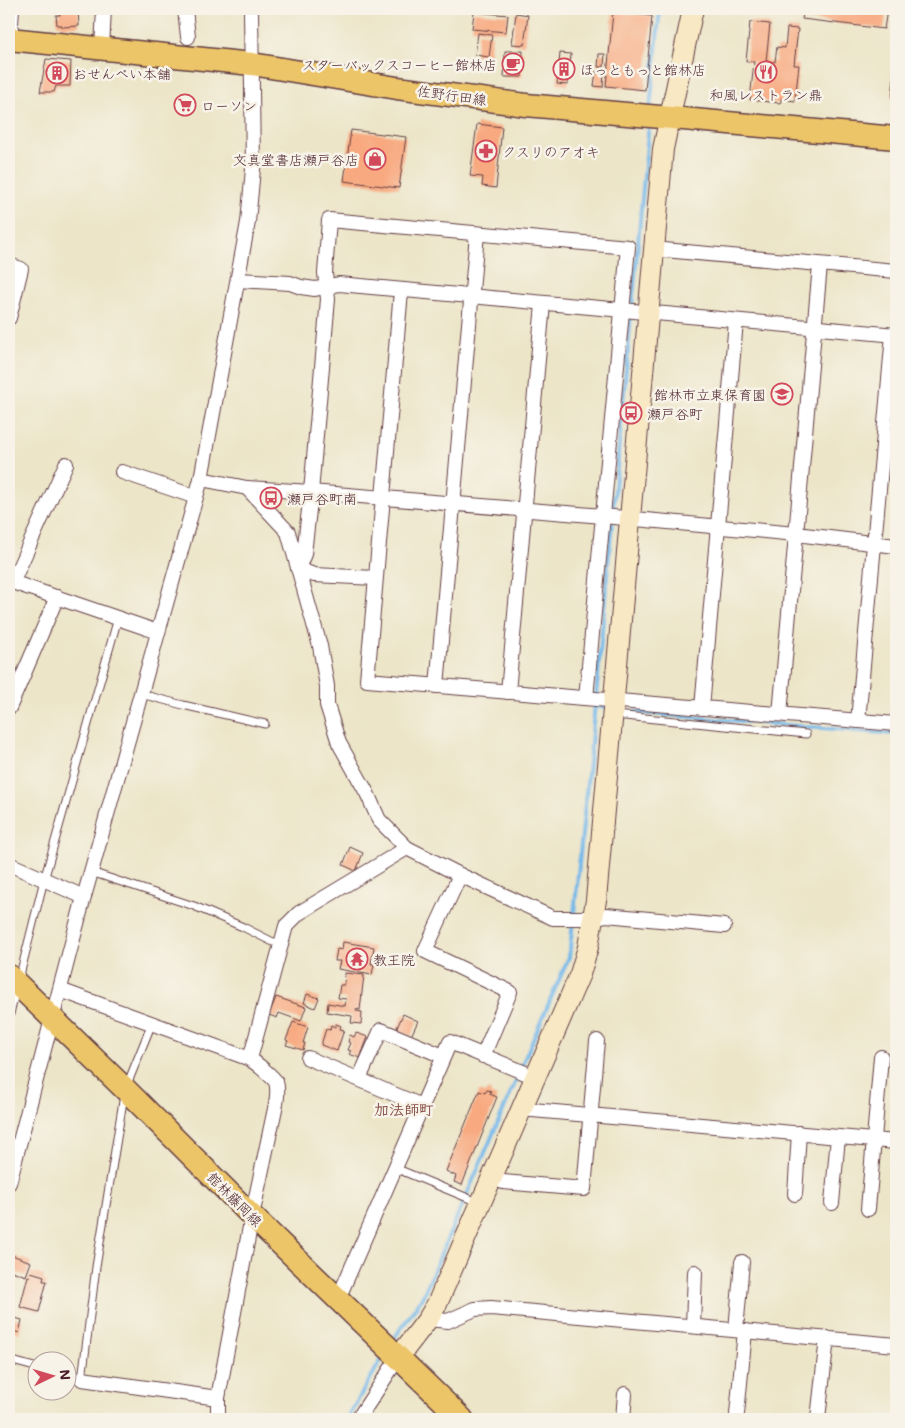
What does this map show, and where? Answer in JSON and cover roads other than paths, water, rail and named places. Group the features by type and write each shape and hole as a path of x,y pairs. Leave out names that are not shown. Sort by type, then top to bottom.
{"main road":[{"name":"佐野行田線","path":"9,39 252,64 461,97 526,105 896,138"},
{"name":"館林藤岡線","path":"13,980 252,1216 462,1419"}],"street":[{"path":"9,39 12,9"},
{"path":"102,48 104,9"},
{"path":"185,9 188,37"},
{"path":"9,1184 84,897 201,479 248,222 253,169 250,9"},
{"path":"358,1419 398,1358 438,1304 580,974 588,947 593,918 613,708 663,149 693,9"},
{"path":"298,569 304,554 311,492 328,299 325,273 329,220 628,247 586,698"},
{"path":"437,686 477,234"},
{"path":"654,249 896,271"},
{"path":"9,265 21,268 9,318"},
{"path":"780,714 820,265"},
{"path":"238,280 290,283 301,288 314,289 339,284 895,335 858,721"},
{"path":"401,291 366,680 586,698 613,708 702,708 896,724"},
{"path":"508,692 543,304"},
{"path":"702,708 736,321"},
{"path":"66,464 10,582 158,632"},
{"path":"122,472 196,497"},
{"path":"201,479 247,488 630,518 896,546"},
{"path":"247,488 288,532 320,646 327,686 327,705 339,744 367,792 379,820 406,848 552,918 593,918 606,915 724,926"},
{"path":"298,569 314,575 375,578"},
{"path":"9,708 57,597"},
{"path":"250,1060 286,926 299,913 406,848"},
{"path":"9,864 84,897"},
{"path":"460,875 426,951 510,992 483,1056"},
{"path":"60,990 250,1060 257,1063 276,1082 277,1098 252,1216 218,1398 218,1419"},
{"path":"359,1080 381,1030 443,1056"},
{"path":"492,1178 503,1182 584,1189 597,1041"},
{"path":"338,1299 450,1042 535,1078"},
{"path":"868,1209 880,1057"},
{"path":"308,1058 422,1106"},
{"path":"521,1109 896,1142"},
{"path":"796,1194 799,1133"},
{"path":"832,1203 838,1137"},
{"path":"737,1414 742,1262"},
{"path":"693,1326 695,1272"},
{"path":"428,1319 448,1321 475,1309 491,1308 896,1344"},
{"path":"818,1419 827,1338"},
{"path":"82,1379 218,1398"},
{"path":"623,1419 625,1394"},
{"path":"371,1398 371,1419"}],"lane":[{"path":"9,1018 13,980 44,880 118,618"},
{"path":"141,694 265,724"},
{"path":"613,708 620,716 806,734"},
{"path":"91,872 194,906 273,942 281,942"},
{"path":"78,1378 82,1379 96,1267 125,1089 152,1023"},
{"path":"395,1168 481,1203"},
{"path":"9,1360 28,1365"}],"waterway":[{"path":"650,109 660,9"},
{"path":"632,308 649,123"},
{"path":"596,696 631,315"},
{"path":"574,915 595,703"},
{"path":"595,706 608,708"},
{"path":"620,710 896,734"},
{"path":"521,1067 569,957 573,922"},
{"path":"393,1340 422,1298 519,1074"},
{"path":"347,1419 384,1355"}],"place":[{"name":"スターバックスコーヒー館林店","path":"513,64"},
{"name":"ほっともっと館林店","path":"564,69"},
{"name":"和風レストラン鼎","path":"766,72"},
{"name":"おせんべい本舗","path":"57,73"},
{"name":"ローソン","path":"185,105"},
{"name":"クスリのアオキ","path":"486,151"},
{"name":"文真堂書店瀬戸谷店","path":"375,159"},
{"name":"館林市立東保育園","path":"782,394"},
{"name":"瀬戸谷町","path":"631,413"},
{"name":"瀬戸谷町南","path":"271,498"},
{"name":"教王院","path":"357,959"}],"district":[{"name":"加法師町","path":"404,1109"}]}
